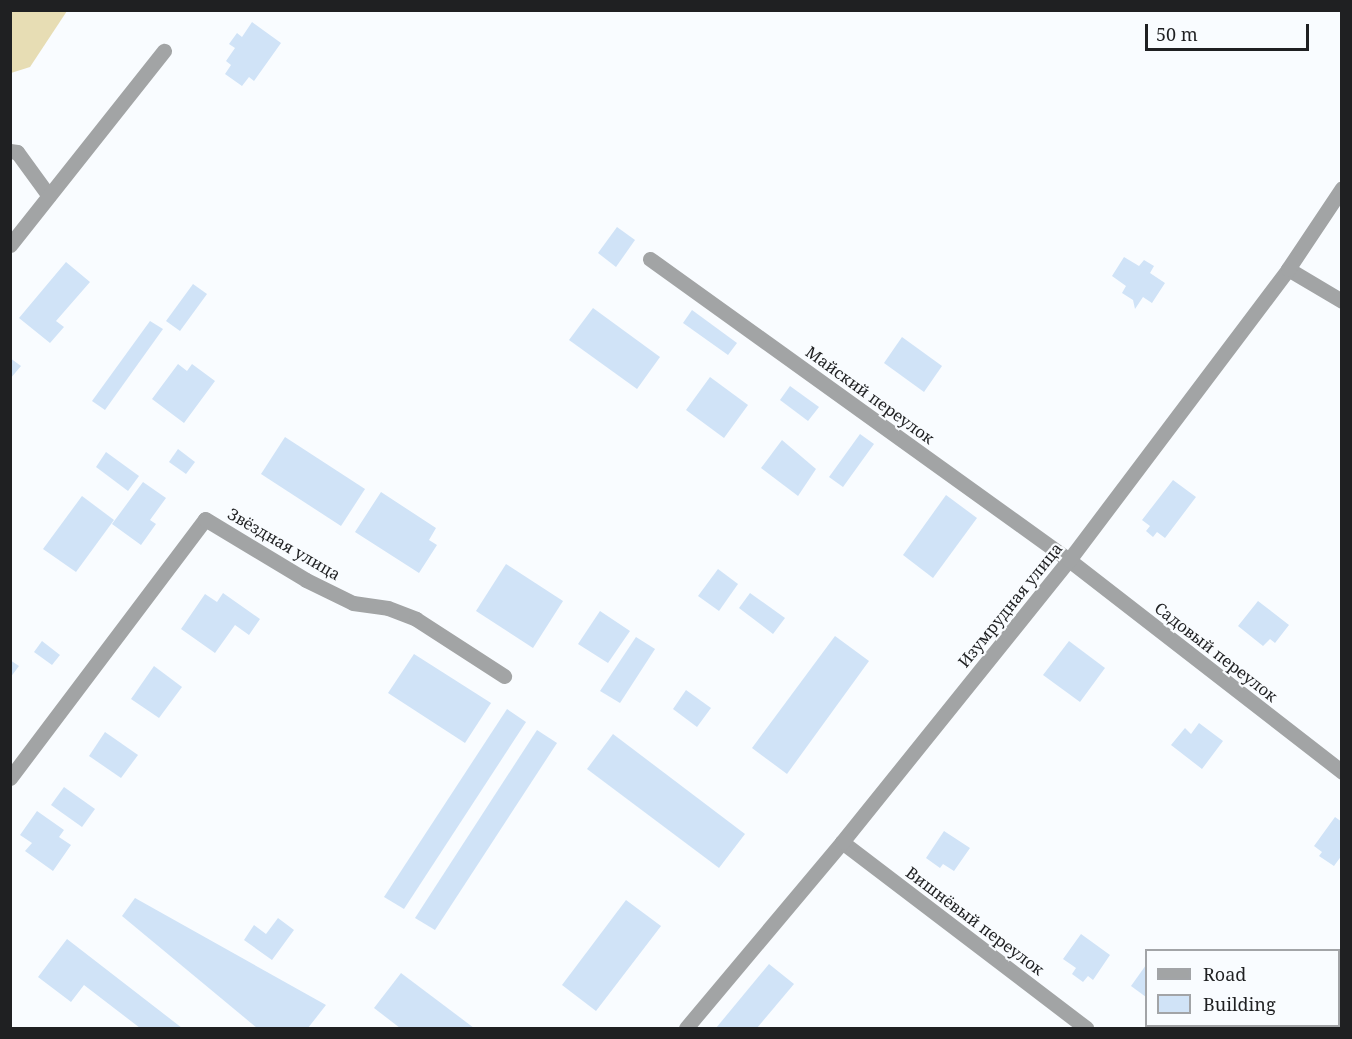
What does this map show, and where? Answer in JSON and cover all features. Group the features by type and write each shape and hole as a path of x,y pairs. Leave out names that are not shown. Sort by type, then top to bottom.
{"street":[{"path":"10,245 164,51"},
{"path":"10,151 17,152 49,196"},
{"name":"Изумрудная улица","path":"686,1029 842,842 1069,560 1288,269 1341,189"},
{"name":"Майский переулок","path":"650,259 1069,560"},
{"path":"1288,269 1341,301"},
{"name":"Звёздная улица","path":"10,778 205,519 306,580 353,603 388,608 416,619 504,676"},
{"name":"Садовый переулок","path":"1069,560 1341,772"},
{"name":"Вишнёвый переулок","path":"842,842 1086,1029"}],"shaded area":[{"path":"11,10 67,11 30,67 11,73"}],"building":[{"path":"252,22 281,43 254,81 249,77 242,86 225,74 231,65 226,61 235,48 229,44 237,33 242,37"},
{"path":"617,227 635,240 616,267 598,253"},
{"path":"1124,257 1139,266 1144,260 1154,266 1150,273 1165,283 1152,303 1143,297 1135,309 1133,300 1122,293 1126,286 1112,276"},
{"path":"66,262 90,282 56,321 64,327 50,343 19,318"},
{"path":"193,284 207,294 180,331 166,321"},
{"path":"593,308 660,357 637,389 569,340"},
{"path":"692,310 737,343 728,355 683,323"},
{"path":"150,321 163,329 105,410 92,401"},
{"path":"902,337 942,366 924,392 884,363"},
{"path":"10,358 21,366 10,379"},
{"path":"178,364 187,371 192,364 215,381 184,423 152,399"},
{"path":"710,377 748,405 724,438 686,410"},
{"path":"790,386 819,407 808,421 780,400"},
{"path":"860,434 874,444 843,487 829,477"},
{"path":"285,437 365,489 341,526 261,474"},
{"path":"782,440 816,469 798,496 761,468"},
{"path":"178,449 195,462 186,474 169,462"},
{"path":"106,452 139,476 128,491 96,467"},
{"path":"1173,480 1196,497 1165,538 1157,532 1153,537 1146,531 1150,526 1142,520"},
{"path":"143,482 166,498 150,520 156,524 141,545 112,524"},
{"path":"381,492 436,528 429,540 437,545 419,573 355,532"},
{"path":"946,495 977,518 933,578 903,555"},
{"path":"82,496 114,520 76,572 43,549"},
{"path":"506,564 563,601 533,648 476,611"},
{"path":"718,569 738,584 719,611 698,596"},
{"path":"223,593 260,619 249,635 235,625 215,653 181,629 205,594 217,602"},
{"path":"750,593 785,618 773,634 739,608"},
{"path":"1258,601 1289,625 1275,643 1270,639 1263,646 1238,626"},
{"path":"600,611 630,631 608,663 578,644"},
{"path":"835,636 869,661 787,774 752,748"},
{"path":"636,637 655,649 620,703 600,691"},
{"path":"42,641 60,655 52,665 34,652"},
{"path":"1069,641 1105,668 1080,702 1043,675"},
{"path":"414,654 491,703 465,743 388,693"},
{"path":"10,660 19,666 10,678"},
{"path":"154,666 182,687 159,718 131,699"},
{"path":"686,690 711,708 697,727 673,709"},
{"path":"507,709 526,722 404,909 384,897"},
{"path":"1199,723 1223,741 1202,769 1171,745 1185,728 1191,734"},
{"path":"537,730 557,743 435,930 415,918"},
{"path":"105,732 138,755 121,778 89,756"},
{"path":"613,734 745,834 719,868 587,769"},
{"path":"64,787 95,809 82,827 51,805"},
{"path":"37,811 64,830 59,837 71,845 53,871 25,851 32,843 20,835"},
{"path":"1335,817 1342,822 1342,855 1334,866 1319,856 1322,852 1314,846"},
{"path":"944,831 970,848 954,871 943,864 940,868 926,858"},
{"path":"135,898 326,1005 308,1028 257,1028 122,916"},
{"path":"626,900 661,926 596,1011 562,985"},
{"path":"278,918 294,930 272,960 244,940 254,925 266,934"},
{"path":"1081,934 1110,955 1093,980 1088,976 1083,982 1072,974 1076,968 1063,959"},
{"path":"67,939 182,1028 140,1028 84,985 71,1002 38,977"},
{"path":"769,964 794,984 757,1028 716,1028"},
{"path":"1145,966 1145,996 1131,986"},
{"path":"401,973 474,1028 400,1028 374,1008"}]}
